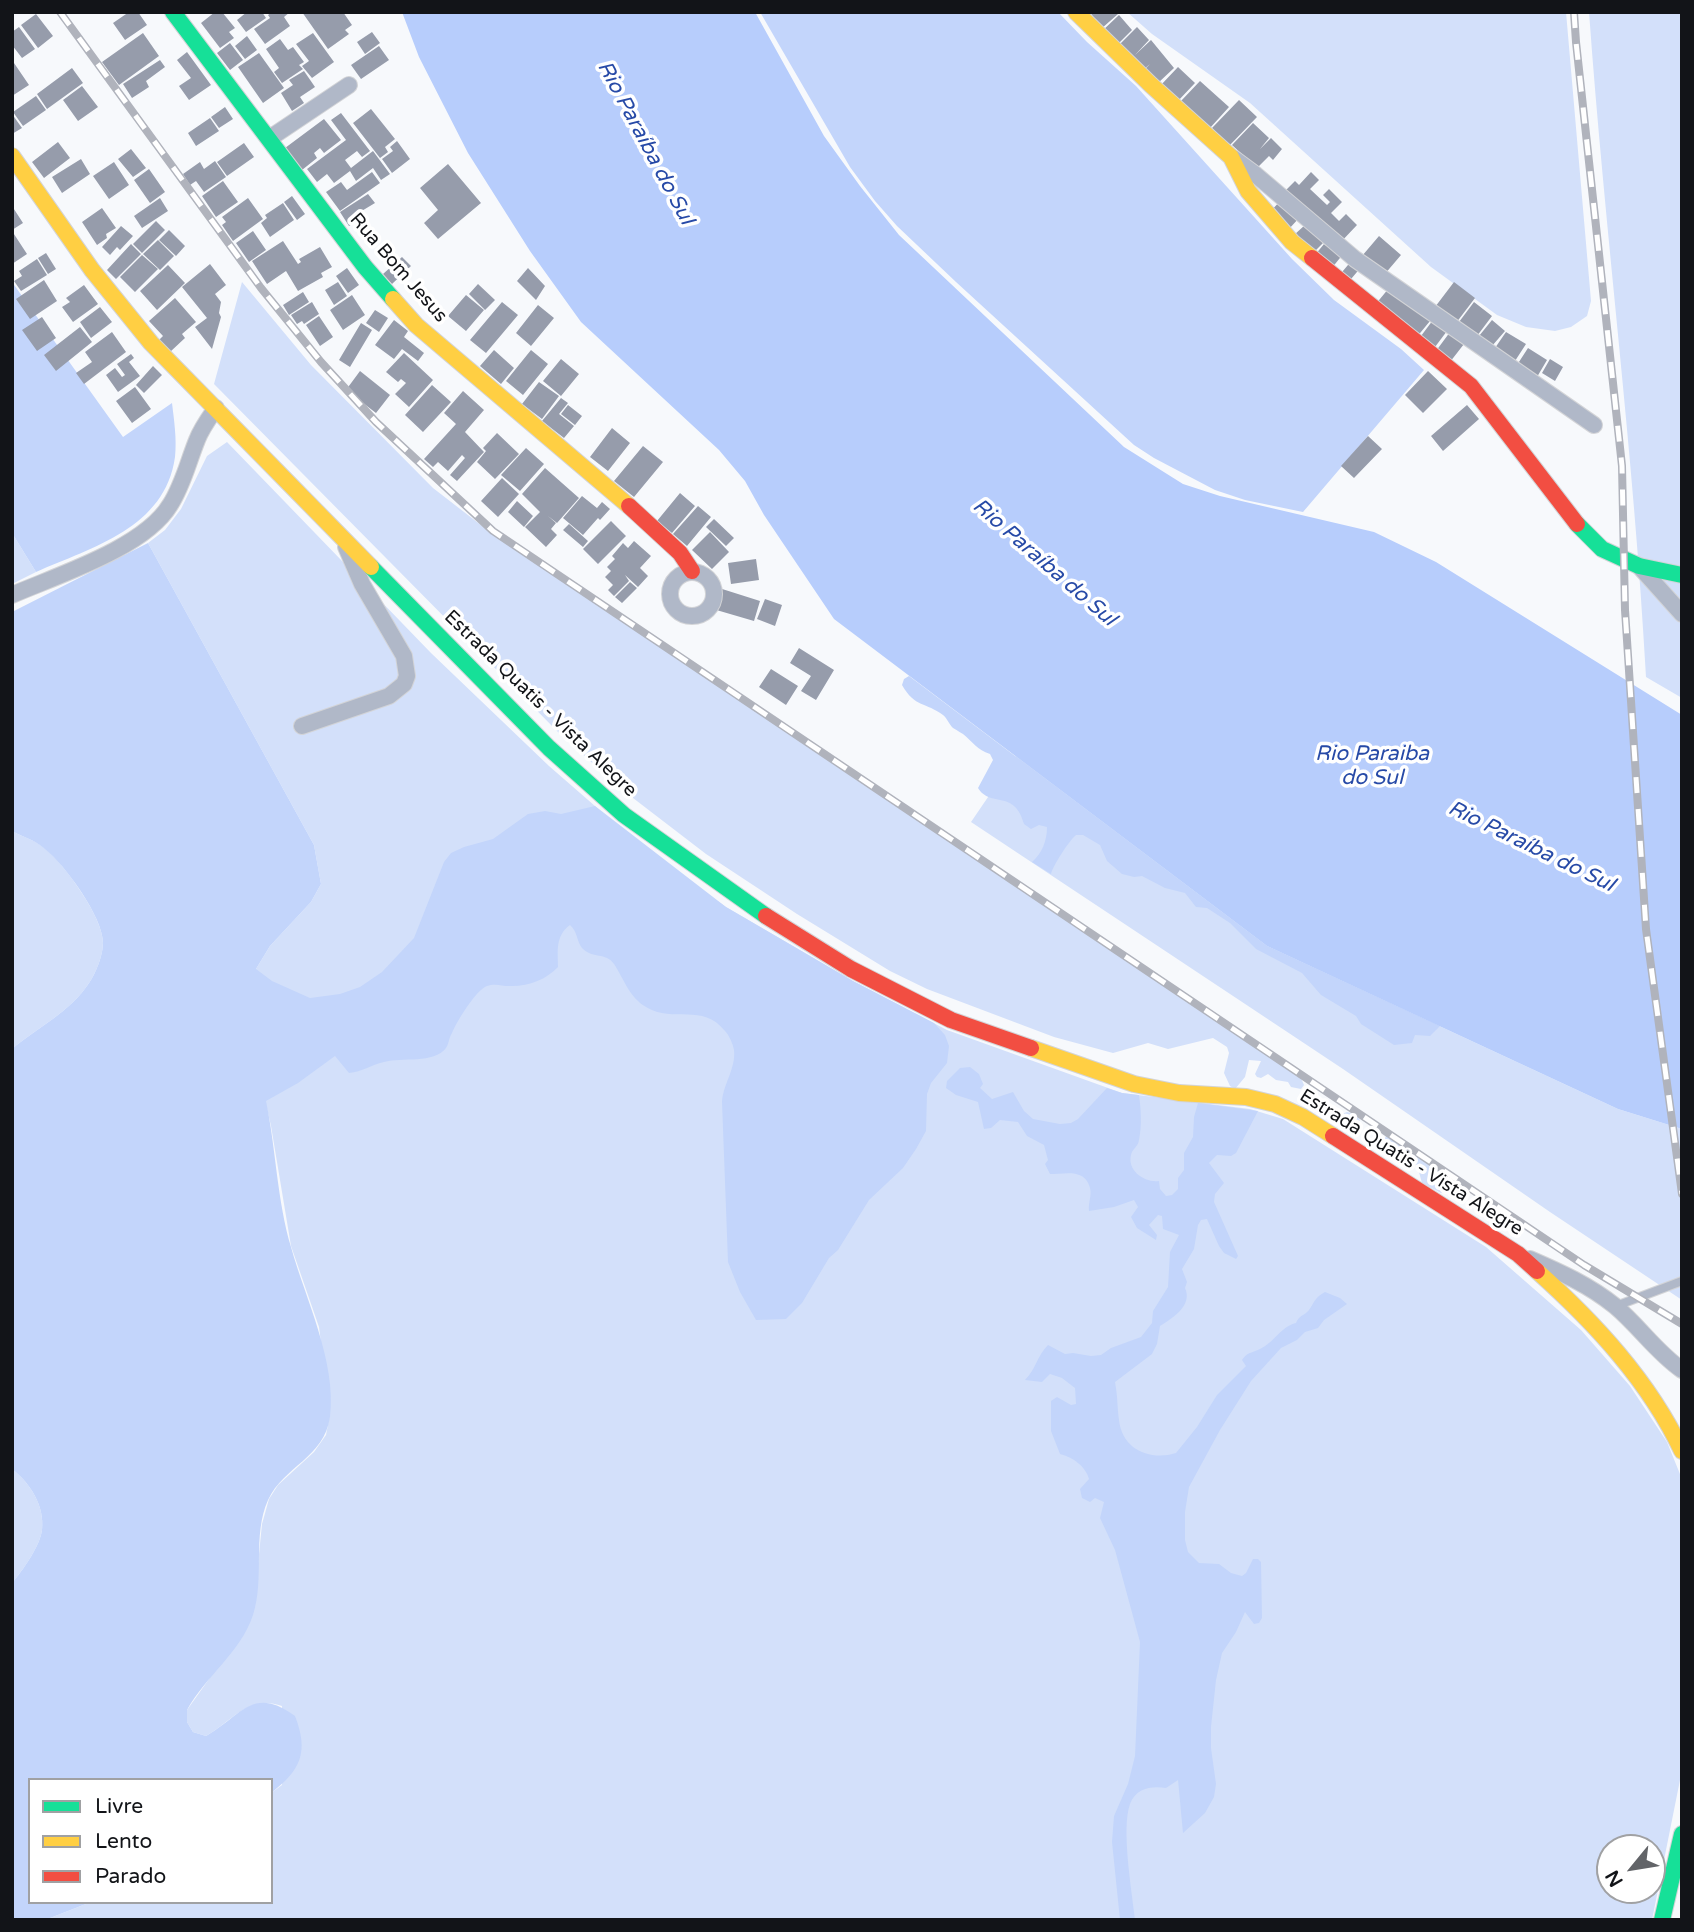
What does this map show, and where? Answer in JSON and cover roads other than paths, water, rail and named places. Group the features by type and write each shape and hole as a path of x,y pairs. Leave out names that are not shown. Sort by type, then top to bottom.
{"street":[{"path":"1076,12 1142,77 1231,157 1355,259 1594,425"},
{"name":"Rua Bom Jesus","path":"182,15 365,267 416,325 655,528 680,553 692,571"},
{"path":"270,138 349,85"},
{"name":"Estrada Quatis - Vista Alegre","path":"12,156 116,302 166,359 549,748 624,815 744,902 851,969 951,1020 1133,1084 1179,1093 1246,1097 1275,1104 1303,1117 1518,1254 1568,1299 1612,1345 1671,1428 1682,1451"},
{"path":"1231,157 1248,191 1292,242 1471,386 1572,519 1602,549 1639,566 1682,575"},
{"path":"12,595 109,552 154,526 169,508 182,485 197,438 216,408"},
{"path":"302,726 389,696 404,684 407,676 404,656 362,584 344,541"},
{"path":"1639,566 1682,614"},
{"path":"1518,1254 1574,1278 1615,1307 1682,1370"},
{"path":"1662,1920 1682,1833"}],"lane":[{"path":"1615,1307 1682,1281"}],"water":[{"name":"Rio Paraiba do Sul","path":"402,12 755,12 824,136 899,235 1124,447 1183,484 1220,496 1374,532 1436,562 1682,715 1682,1129 1618,1109 1267,946 834,619 764,515 745,481 719,450 581,322 530,251 468,153 419,57"}],"railway":[{"path":"60,12 261,288 321,362 376,422 493,531 1584,1265 1682,1324"},
{"path":"1574,12 1622,466 1625,610 1646,929 1682,1194"}],"water label":[{"name":"Rio Paraíba do Sul","path":"645,143"},
{"name":"Rio Paraíba do Sul","path":"1044,563"},
{"name":"Rio Paraíba do Sul","path":"1531,847"}]}
